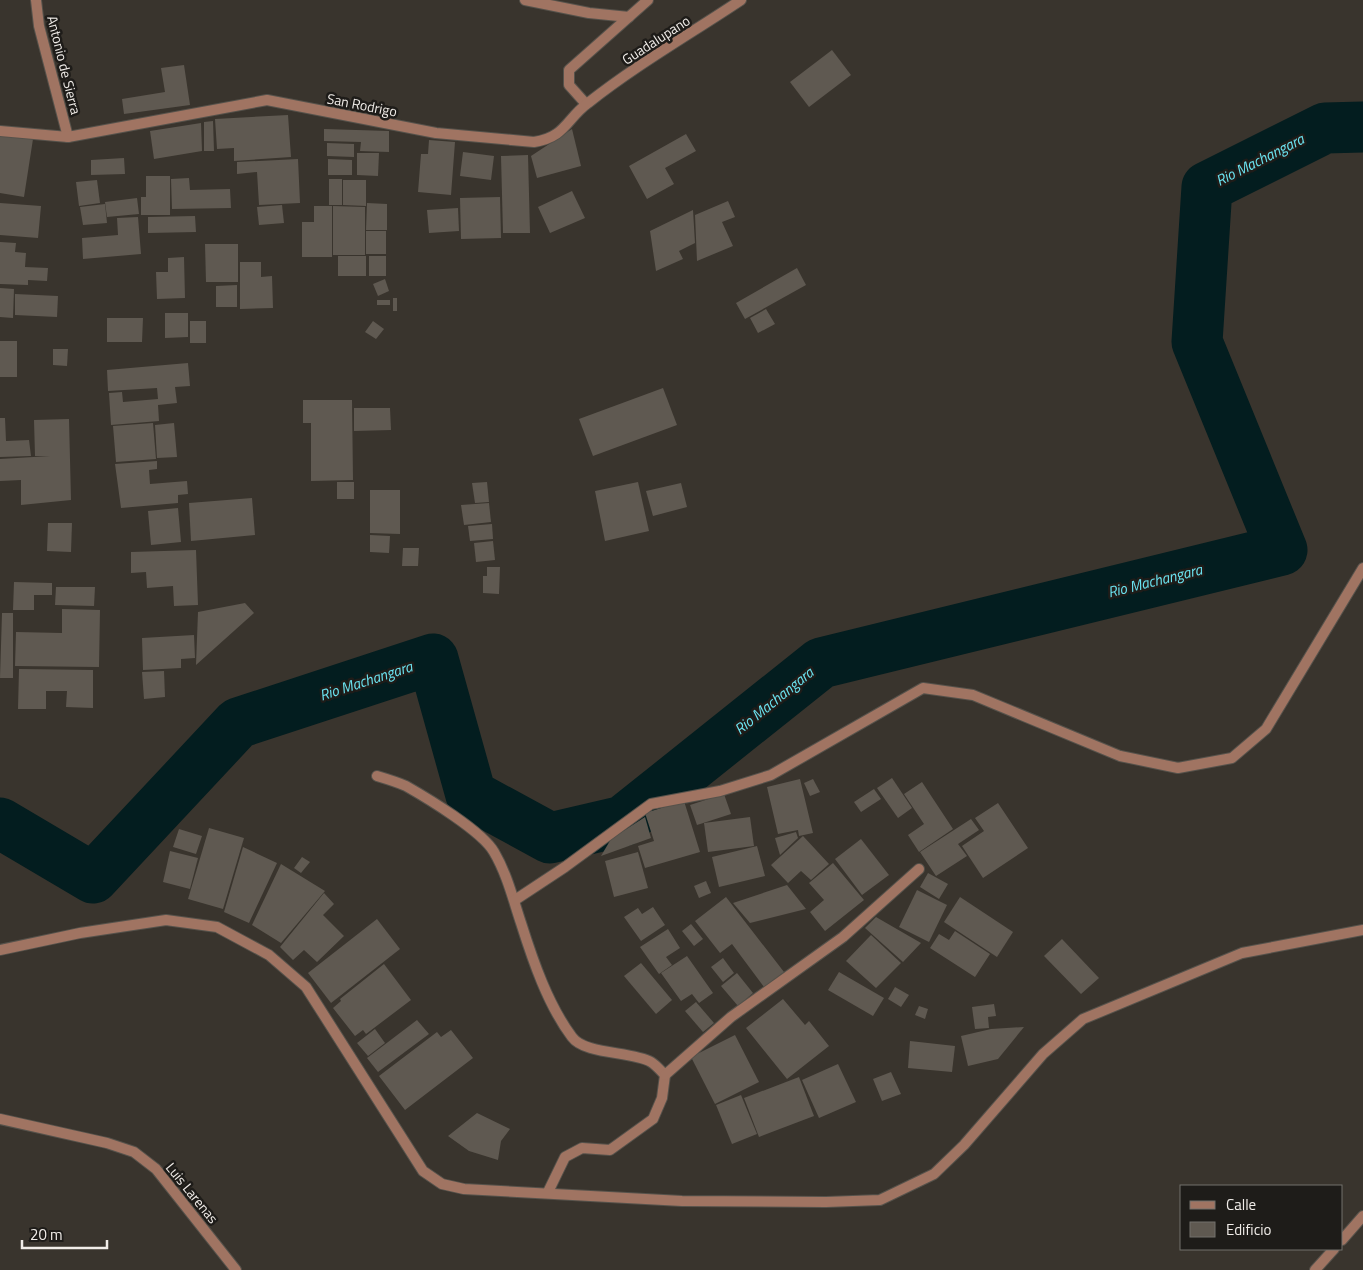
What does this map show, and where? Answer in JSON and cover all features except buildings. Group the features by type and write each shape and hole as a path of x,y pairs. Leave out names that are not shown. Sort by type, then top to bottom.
{"street":[{"name":"Antonio de Sierra","path":"36,0 39,26 68,137"},
{"path":"525,0 589,13 629,18"},
{"path":"586,104 569,85 569,70 648,0"},
{"name":"Guadalupano","path":"586,104 741,0"},
{"name":"San Rodrigo","path":"0,131 68,137 267,100 436,133 534,142 548,140 561,132 586,104"},
{"path":"515,900 565,867 651,804 720,791 771,775 923,688 974,695 1120,756 1178,768 1232,758 1266,729 1363,568"},
{"path":"377,776 404,786 476,833 494,850 515,900 538,971 555,1008 574,1039 600,1051 627,1054 652,1062 665,1075"},
{"path":"548,1192 565,1157 582,1148 610,1150 652,1119 662,1098 665,1075 731,1017 843,937 919,869"},
{"path":"0,950 80,933 166,920 217,927 269,955 306,987 423,1171 442,1184 464,1189 682,1200 826,1202 880,1200 934,1174 964,1145 1043,1054 1083,1019 1242,953 1363,930"},
{"name":"Luis Larenas","path":"0,1119 107,1143 134,1152 156,1169 236,1270"},
{"path":"1343,1239 1363,1216"},
{"path":"1315,1270 1333,1250"}],"waterway":[{"name":"Rio Machangara","path":"0,823 93,878 238,723 433,659 471,795 550,838 623,821 821,663 1282,550 1197,342 1207,187 1325,128 1363,127"}]}
